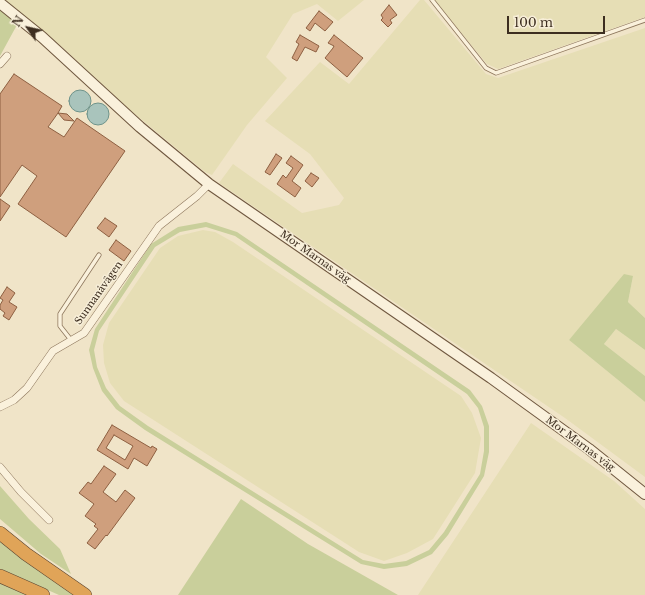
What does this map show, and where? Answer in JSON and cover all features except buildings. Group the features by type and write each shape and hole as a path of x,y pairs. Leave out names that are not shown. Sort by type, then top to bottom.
{"highway":[{"path":"0,533 26,554 85,595"},
{"path":"0,576 43,595"}],"street":[{"name":"Mor Marnas väg","path":"0,3 47,41 140,127 209,184 590,449 645,494"},
{"path":"0,64 7,56"},
{"name":"Sunnanåvägen","path":"0,407 14,400 27,388 53,351 84,333 159,226 197,196 209,184"},
{"path":"0,467 21,492 49,520"}],"lane":[{"path":"432,0 486,68 496,73 645,20"},
{"path":"71,340 60,326 60,314 99,255"}],"shaded area":[{"path":"1,0 364,0 338,21 317,4 293,14 266,57 287,78 247,125 212,175 205,172 130,110 62,47"},
{"path":"420,0 424,0 486,74 498,78 645,28 645,318 628,302 633,276 569,340 645,402 645,477 565,418 219,183 233,164 302,213 339,205 344,198 310,154 265,121 320,62 349,84"},
{"path":"434,0 645,0 645,17 498,69 487,64"},
{"path":"203,230 215,232 233,242 461,396 472,413 481,438 475,473 433,539 407,553 384,561 359,552 124,401 110,383 104,363 103,345 109,323 160,248 178,236"},
{"path":"616,329 645,350 645,376 604,344"},
{"path":"531,423 614,481 645,509 645,595 418,595"}],"green space":[{"path":"0,9 18,23 0,56"},
{"path":"206,222 237,232 470,390 482,406 489,426 489,452 484,476 448,535 432,554 407,566 384,569 361,564 145,430 116,409 102,391 93,368 89,350 95,329 151,244 178,227","holes":["206,227 235,236 467,394 478,408 484,427 484,451 480,474 444,532 429,550 406,561 384,564 363,560 148,426 120,406 106,388 97,367 94,350 99,331 155,247 180,232"]},
{"path":"624,274 633,276 628,302 645,318 645,350 616,329 604,344 645,376 645,402 569,340"},
{"path":"0,486 29,519 60,549 71,574 41,554 0,519"},
{"path":"241,499 308,544 398,595 178,595"},
{"path":"0,538 79,595 59,595 0,569"},
{"path":"0,581 32,595 0,595"}],"water":[{"path":"80,90 88,93 91,101 88,109 80,112 72,109 69,101 72,93"},
{"path":"98,103 106,106 109,114 106,122 98,125 90,122 87,114 90,106"}]}
